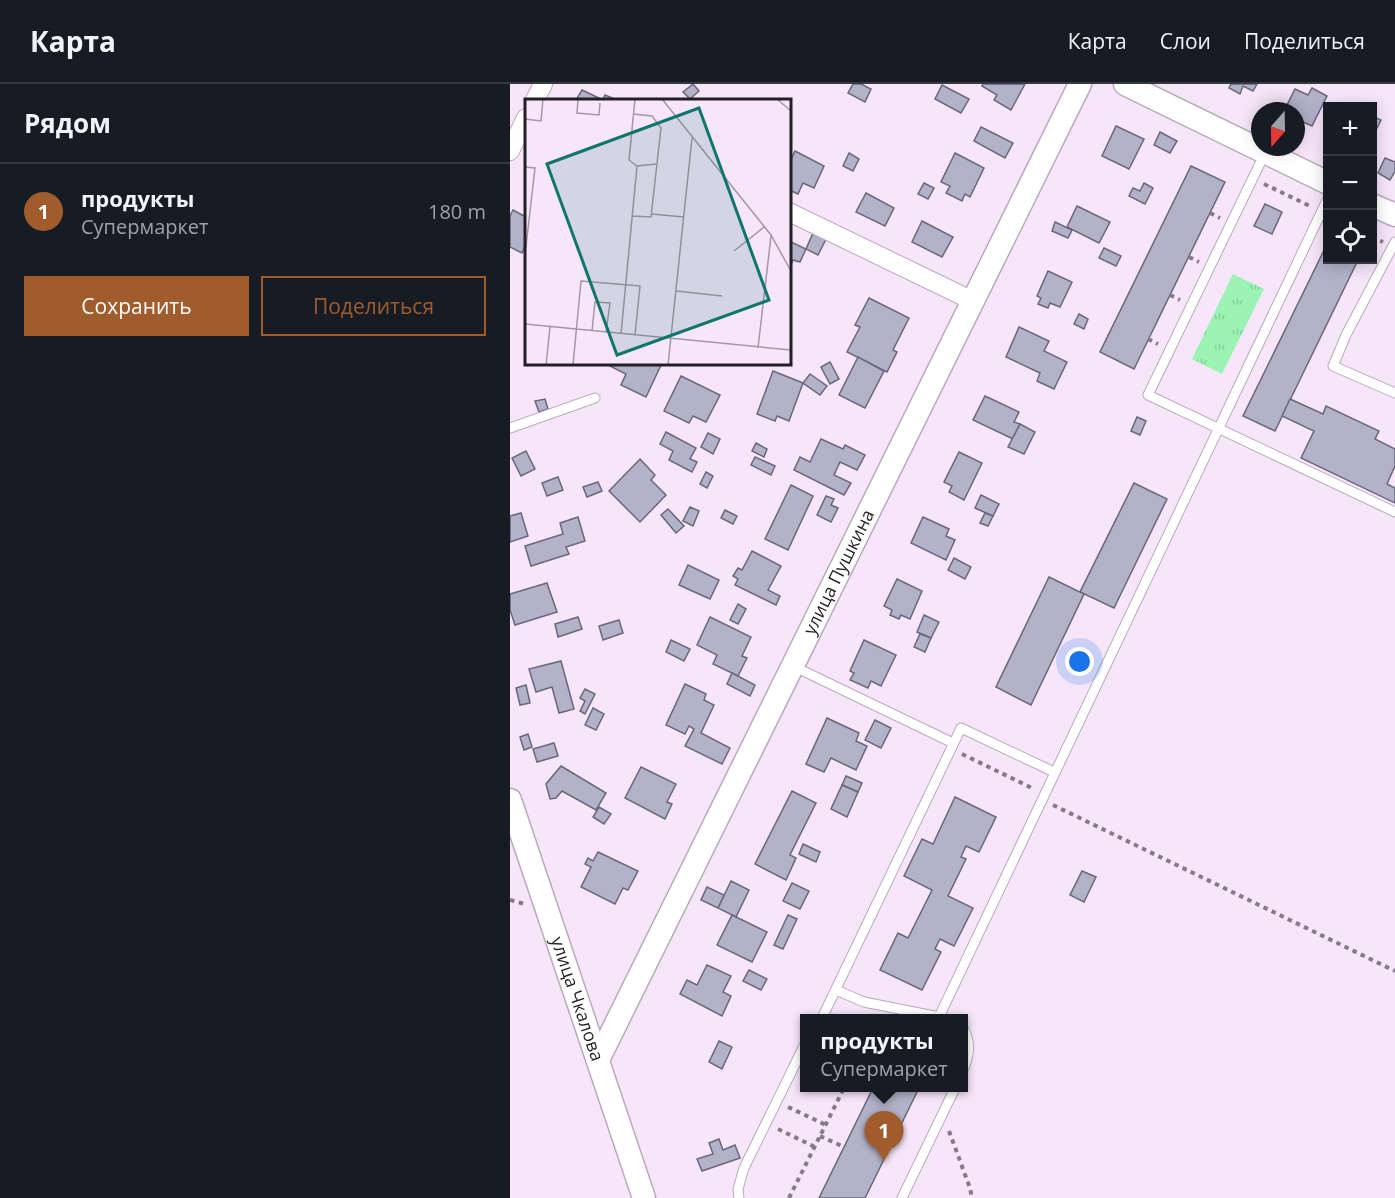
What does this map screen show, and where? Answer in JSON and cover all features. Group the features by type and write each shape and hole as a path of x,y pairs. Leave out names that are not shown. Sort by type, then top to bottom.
{"street":[{"path":"536,99 543,84"},
{"name":"улица Пушкина","path":"598,1060 1080,84"},
{"path":"1125,84 1251,146"},
{"path":"510,151 525,120"},
{"path":"1271,156 1323,181"},
{"path":"1377,207 1395,215"},
{"path":"790,212 973,301"},
{"name":"улица Чкалова","path":"510,800 645,1198"}],"lane":[{"path":"1264,156 1148,395 1395,512"},
{"path":"943,1014 1054,772 1323,208"},
{"path":"1395,242 1346,335 1333,366 1395,393"},
{"path":"510,428 595,398"},
{"path":"792,666 952,746"},
{"path":"824,1014 961,728 1054,772"},
{"path":"836,990 864,1002 922,1014"},
{"path":"968,1038 968,1054"},
{"path":"739,1198 738,1190 744,1168 800,1054"},
{"path":"902,1198 953,1092"}],"path":[{"path":"1253,178 1321,212"},
{"path":"952,746 1043,797 1395,970"},
{"path":"789,1198 842,1092"},
{"path":"777,1102 826,1125"},
{"path":"943,1113 972,1198"},
{"path":"766,1123 815,1147"},
{"path":"820,1136 844,1147"}],"green space":[{"path":"1233,274 1264,289 1222,374 1192,359"}],"building":[{"path":"693,84 699,91 690,99 683,92"},
{"path":"853,84 861,84 871,89 865,102 848,93"},
{"path":"983,84 1025,84 1011,110 994,100 997,95 982,86"},
{"path":"1231,84 1257,84 1253,91 1243,86 1240,94 1229,88"},
{"path":"942,85 969,99 961,113 935,99"},
{"path":"1312,88 1327,96 1312,126 1305,123 1305,102 1288,102 1295,89 1308,95"},
{"path":"582,90 601,99 577,99"},
{"path":"1116,126 1144,139 1129,169 1102,156"},
{"path":"981,127 1013,143 1005,158 974,141"},
{"path":"1160,132 1177,141 1170,153 1154,145"},
{"path":"795,151 824,166 814,188 803,183 798,194 790,190 790,162"},
{"path":"849,153 859,159 853,171 843,166"},
{"path":"955,153 984,168 970,197 965,194 962,201 946,193 950,186 941,182"},
{"path":"1385,158 1395,162 1395,171 1390,180 1378,173"},
{"path":"1191,166 1225,182 1134,369 1100,352"},
{"path":"924,183 934,188 928,199 918,194"},
{"path":"1144,183 1153,188 1145,204 1129,196 1133,188 1140,191"},
{"path":"866,193 894,208 885,226 856,212"},
{"path":"1265,204 1282,212 1272,234 1254,226"},
{"path":"1077,206 1110,222 1099,243 1067,227"},
{"path":"513,210 525,216 525,246 522,253 510,247 510,216"},
{"path":"922,221 953,237 942,257 912,242"},
{"path":"1055,222 1072,230 1068,238 1052,231"},
{"path":"813,233 826,239 818,255 806,249"},
{"path":"790,241 806,249 800,262 793,260 790,267"},
{"path":"1104,248 1121,256 1116,266 1099,258"},
{"path":"1323,252 1323,264 1356,264 1275,431 1243,416"},
{"path":"1048,271 1072,282 1060,307 1050,303 1048,308 1038,304 1041,298 1037,296"},
{"path":"869,298 909,318 893,350 897,352 887,372 847,352 860,327 855,325"},
{"path":"1079,314 1088,319 1084,329 1074,324"},
{"path":"1019,327 1049,341 1044,351 1067,362 1054,389 1037,381 1040,373 1006,357"},
{"path":"858,357 884,371 865,408 839,395"},
{"path":"830,362 839,379 830,384 821,367"},
{"path":"606,364 661,365 646,397 621,385 626,374"},
{"path":"773,371 803,383 789,421 777,416 775,421 757,414"},
{"path":"810,374 827,386 820,395 803,383"},
{"path":"681,376 720,395 706,422 693,416 689,423 664,411"},
{"path":"985,396 1019,412 1014,422 1020,424 1013,439 973,420"},
{"path":"545,399 548,409 539,412 535,401"},
{"path":"1290,399 1323,414 1326,406 1379,431 1375,439 1395,449 1395,466 1387,484 1395,488 1395,503 1301,458 1314,431 1282,416"},
{"path":"1137,417 1146,421 1140,435 1131,431"},
{"path":"1020,424 1035,432 1024,454 1008,447"},
{"path":"666,432 696,448 690,459 697,462 692,472 669,460 673,451 660,444"},
{"path":"708,433 720,439 713,454 701,447"},
{"path":"821,439 843,449 845,445 865,455 857,470 840,462 834,475 851,483 844,495 794,470 800,457 810,462"},
{"path":"756,443 767,449 764,457 752,451"},
{"path":"526,451 535,469 521,476 512,458"},
{"path":"959,452 982,463 964,500 949,492 952,486 944,482"},
{"path":"755,457 775,466 771,475 751,465"},
{"path":"640,459 655,475 651,480 666,495 640,522 609,491"},
{"path":"706,472 713,476 707,488 700,484"},
{"path":"558,477 563,490 547,496 542,483"},
{"path":"598,482 602,491 587,497 583,487"},
{"path":"1134,483 1167,499 1114,608 1080,592"},
{"path":"791,485 813,496 788,550 765,539"},
{"path":"981,495 999,504 993,516 975,508"},
{"path":"826,496 834,499 831,505 838,508 831,522 817,515"},
{"path":"690,507 699,511 693,526 683,521"},
{"path":"668,509 684,526 676,533 661,515"},
{"path":"725,510 737,516 733,524 721,518"},
{"path":"521,513 528,536 510,542 510,516"},
{"path":"985,513 993,516 988,526 980,523"},
{"path":"578,517 585,541 566,547 569,554 531,566 525,546 563,534 560,523"},
{"path":"923,517 949,529 946,536 955,540 946,560 911,543"},
{"path":"752,551 781,566 768,590 780,596 776,605 735,585 738,579 733,576 738,568 742,570"},
{"path":"954,558 971,567 965,579 948,570"},
{"path":"688,565 719,580 710,599 679,585"},
{"path":"1049,577 1084,594 1031,705 996,687"},
{"path":"897,579 922,591 910,619 901,615 899,619 890,615 892,610 884,606"},
{"path":"547,583 557,612 515,625 510,610 510,594"},
{"path":"738,604 746,609 738,624 730,620"},
{"path":"924,615 939,622 931,638 917,632"},
{"path":"578,617 582,629 558,637 555,624"},
{"path":"710,617 751,637 742,656 747,658 738,676 713,664 717,655 697,645"},
{"path":"619,620 623,633 603,640 599,626"},
{"path":"920,634 931,638 925,652 914,647"},
{"path":"671,640 690,649 684,661 666,652"},
{"path":"864,640 896,655 881,686 871,681 868,688 850,680 854,673 850,671"},
{"path":"561,661 574,709 559,713 552,687 536,692 529,669"},
{"path":"732,673 755,685 750,696 727,684"},
{"path":"685,684 706,694 704,700 714,705 701,733 730,748 722,764 685,746 694,729 689,726 685,734 666,725"},
{"path":"526,685 530,703 520,705 516,688"},
{"path":"585,689 595,694 585,714 580,711 585,701 580,698"},
{"path":"593,708 604,714 596,730 585,725"},
{"path":"827,718 859,733 856,741 867,746 856,770 831,758 824,772 806,764"},
{"path":"875,720 891,728 881,748 865,740"},
{"path":"528,734 532,747 524,750 520,737"},
{"path":"554,743 558,756 537,762 533,749"},
{"path":"561,766 606,793 596,810 562,791 556,798 550,799 546,784"},
{"path":"641,767 676,784 667,802 672,804 665,819 625,798"},
{"path":"846,776 862,783 858,792 842,785"},
{"path":"842,785 858,792 847,817 831,809"},
{"path":"792,791 816,803 790,855 796,858 786,880 755,864"},
{"path":"955,797 996,817 979,852 966,846 961,857 966,859 948,896 973,908 954,946 940,939 935,949 941,952 922,990 880,970 898,933 908,938 932,890 904,876 922,839 933,844"},
{"path":"599,807 611,814 604,824 593,817"},
{"path":"803,844 820,852 816,862 799,854"},
{"path":"598,852 638,871 628,890 623,888 615,904 581,887 591,867 585,864 588,858 593,861"},
{"path":"1082,871 1096,877 1084,902 1070,895"},
{"path":"731,881 749,890 736,917 718,908"},
{"path":"792,883 809,891 800,909 783,901"},
{"path":"707,887 724,895 718,908 701,900"},
{"path":"732,915 767,932 752,962 717,945"},
{"path":"788,915 797,919 783,949 774,945"},
{"path":"707,965 731,976 723,992 731,996 722,1016 680,994 687,980 697,985"},
{"path":"749,970 767,979 761,990 743,981"},
{"path":"719,1041 732,1047 722,1069 709,1062"},
{"path":"871,1092 917,1092 865,1198 819,1198"},
{"path":"719,1139 723,1150 735,1145 740,1158 702,1171 697,1159 713,1154 709,1143"}],"place":[{"name":"продукты","path":"884,1161"}]}
